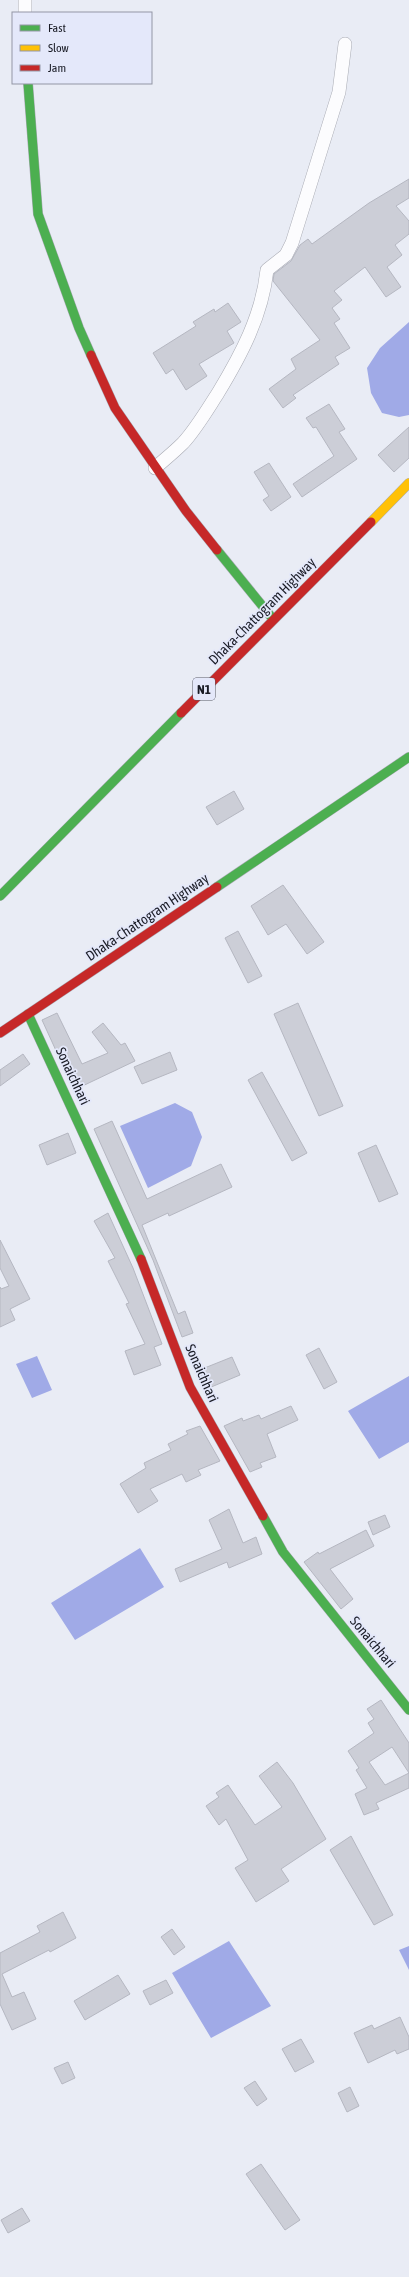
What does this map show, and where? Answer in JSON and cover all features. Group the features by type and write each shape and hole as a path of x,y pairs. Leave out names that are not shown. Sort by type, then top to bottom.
{"main road":[{"path":"28,84 38,214 79,328 114,408 186,511 273,619"},
{"name":"Dhaka-Chattogram Highway","path":"0,896 409,483"},
{"name":"Dhaka-Chattogram Highway","path":"0,1033 409,757"},
{"name":"Sonaichhari","path":"28,1014 143,1264 190,1387 283,1552 409,1710"}],"street":[{"path":"25,0 25,12"},
{"path":"156,468 183,442 205,414 233,369 255,325 265,291 267,270 286,255 292,243 340,92 344,44"}],"water":[{"path":"409,322 409,415 399,417 382,413 371,393 367,368 380,348"},
{"path":"175,1103 192,1112 202,1137 191,1166 148,1188 120,1126"},
{"path":"37,1356 52,1390 32,1398 16,1364"},
{"path":"409,1376 409,1442 379,1459 348,1411"},
{"path":"140,1548 164,1587 75,1640 51,1603"},
{"path":"229,1941 271,2006 211,2038 172,1973"},
{"path":"409,1946 409,1970 399,1950"}],"building":[{"path":"409,179 409,198 396,206 409,221 409,234 395,245 402,255 387,267 401,287 386,297 365,267 334,291 342,300 332,308 340,319 334,323 350,348 335,357 339,364 293,395 296,398 283,408 269,389 296,369 291,359 320,340 273,281 274,274 291,261 300,245 308,239 312,244 369,203"},
{"path":"228,303 241,322 227,331 234,343 199,364 207,376 186,390 173,369 166,374 153,353 196,326 193,322 214,309 215,312"},
{"path":"329,404 345,429 339,432 357,459 302,497 293,484 334,456 316,427 313,428 306,418"},
{"path":"409,427 409,458 394,472 378,455"},
{"path":"269,463 291,497 271,511 263,500 269,496 254,472"},
{"path":"234,791 244,809 217,825 206,807"},
{"path":"283,885 324,942 307,954 286,924 268,935 251,906"},
{"path":"238,931 262,976 248,983 225,938"},
{"path":"298,1003 343,1106 319,1116 274,1014"},
{"path":"57,1013 82,1064 108,1053 92,1032 103,1023 121,1045 125,1043 135,1061 74,1090 42,1020"},
{"path":"170,1052 177,1070 142,1084 134,1067"},
{"path":"23,1054 30,1064 0,1086 0,1070"},
{"path":"262,1072 307,1153 292,1161 248,1080"},
{"path":"112,1121 147,1199 221,1164 232,1187 169,1216 168,1213 142,1225 178,1314 185,1311 193,1333 182,1337 153,1260 94,1129"},
{"path":"68,1133 76,1153 47,1165 39,1145"},
{"path":"376,1145 398,1194 379,1202 358,1153"},
{"path":"108,1213 133,1268 162,1344 154,1347 161,1365 134,1375 125,1351 145,1344 126,1304 129,1303 108,1261 115,1258 94,1221"},
{"path":"0,1240 30,1299 10,1309 15,1320 0,1327 0,1287 1,1289 9,1286 0,1268"},
{"path":"319,1348 337,1382 324,1389 306,1355"},
{"path":"232,1357 240,1375 204,1390 197,1371"},
{"path":"291,1406 298,1420 267,1434 276,1457 260,1463 262,1467 250,1472 224,1426 242,1418 243,1421 259,1415 261,1419"},
{"path":"200,1426 220,1461 198,1470 201,1475 186,1482 182,1474 150,1489 158,1501 138,1513 120,1484 146,1468 144,1463 171,1450 168,1444 188,1434 186,1431"},
{"path":"229,1509 243,1543 256,1537 262,1554 229,1568 227,1562 180,1582 175,1569 222,1549 209,1520"},
{"path":"385,1515 390,1527 373,1535 368,1522"},
{"path":"366,1530 374,1546 330,1569 353,1599 341,1609 304,1562 318,1552 319,1554"},
{"path":"381,1700 409,1743 409,1773 409,1788 376,1803 379,1809 364,1815 355,1794 367,1788 356,1770 359,1768 348,1751 374,1733 368,1723 374,1719 367,1709","holes":["392,1747 409,1773 385,1785 369,1762"]},
{"path":"277,1762 293,1783 326,1839 281,1869 289,1881 256,1902 235,1868 248,1860 226,1819 219,1825 206,1806 219,1797 216,1793 228,1785 255,1825 282,1807 259,1776"},
{"path":"351,1836 393,1915 374,1925 330,1850"},
{"path":"63,1912 76,1938 50,1952 49,1950 2,1974 12,1997 24,1992 36,2019 12,2030 0,2004 0,1953 40,1932 37,1926"},
{"path":"172,1929 185,1947 174,1955 161,1937"},
{"path":"118,1975 130,1994 85,2020 74,2001"},
{"path":"166,1980 173,1993 150,2005 143,1991"},
{"path":"400,2017 409,2037 409,2049 397,2054 395,2050 368,2063 354,2033 372,2025 374,2029"},
{"path":"301,2039 314,2062 295,2072 282,2049"},
{"path":"68,2062 75,2078 62,2084 54,2068"},
{"path":"255,2081 267,2099 257,2106 244,2088"},
{"path":"350,2087 359,2106 347,2112 338,2093"},
{"path":"261,2164 300,2220 285,2230 246,2174"},
{"path":"22,2208 30,2221 8,2233 1,2220"}],"traffic: fast":[{"path":"28,84 38,214 79,328 91,355"},
{"path":"217,550 273,619"},
{"path":"0,896 181,713"},
{"path":"217,887 409,757"},
{"path":"28,1014 141,1259"},
{"path":"263,1516 283,1552 409,1710"}],"traffic: slow":[{"path":"371,522 409,483"}],"traffic: jam":[{"path":"91,355 115,408 186,511 217,550"},
{"path":"181,713 371,522"},
{"path":"0,1033 217,887"},
{"path":"141,1259 190,1387 263,1516"}]}
